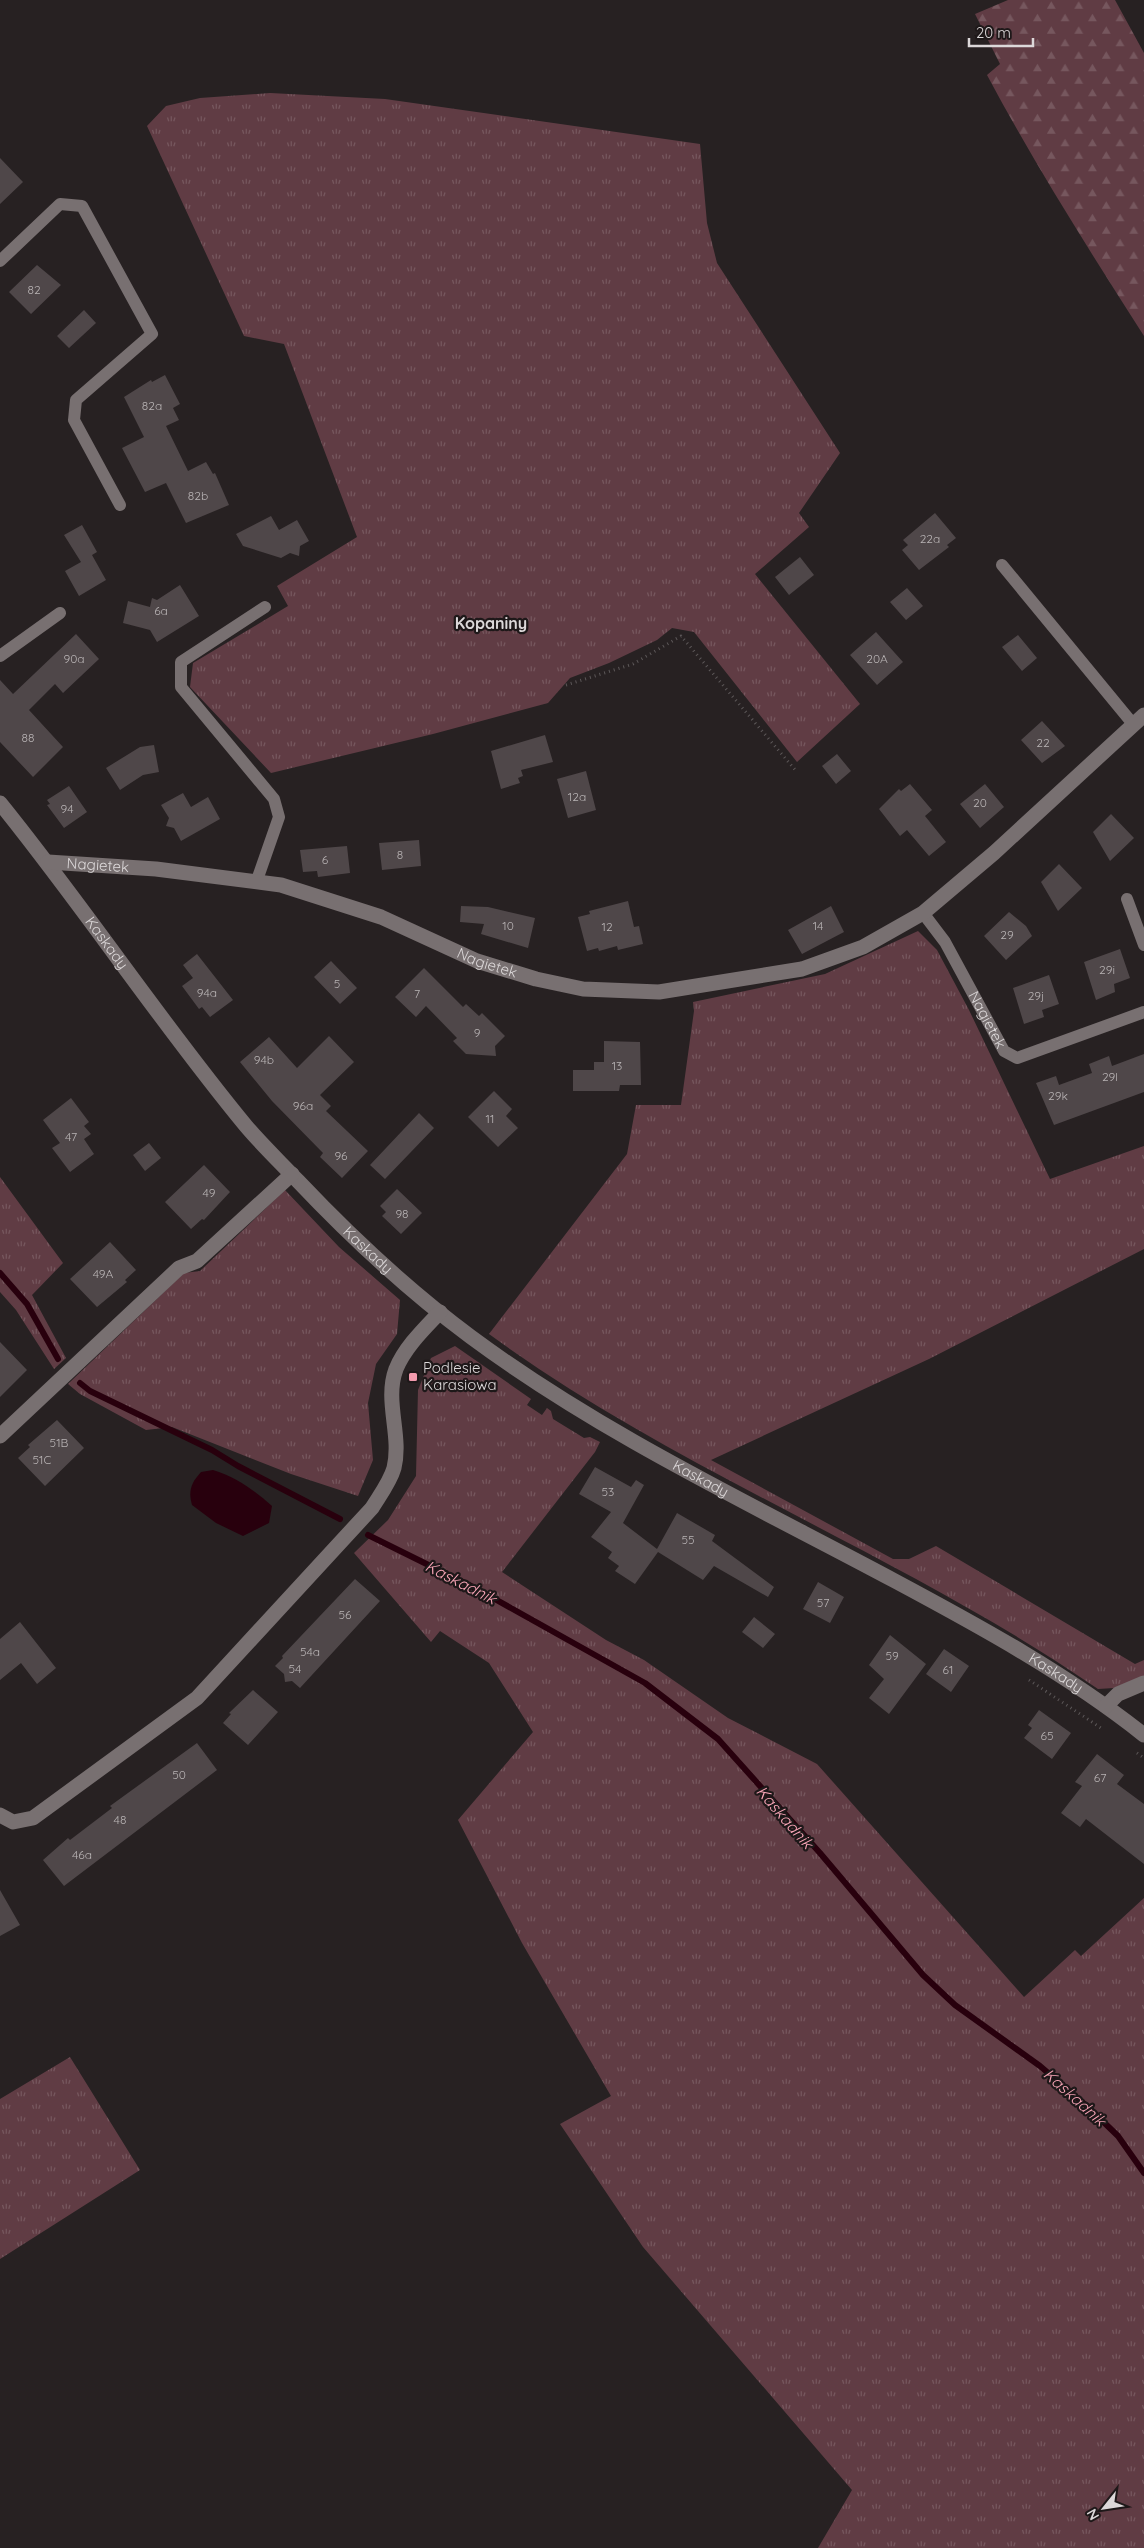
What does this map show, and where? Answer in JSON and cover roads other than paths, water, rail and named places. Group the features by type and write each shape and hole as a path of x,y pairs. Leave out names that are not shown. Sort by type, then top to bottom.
{"street":[{"name":"Nagietek","path":"48,862 156,868 257,880 281,885 381,917 478,961 536,979 592,990 659,992 802,969 863,947 923,913 994,853 1139,720"},
{"name":"Kaskady","path":"0,803 48,862 191,1056 248,1129 397,1277 470,1336 539,1384 613,1430 968,1620 1038,1661 1106,1706 1144,1735"},
{"path":"0,1436 179,1268 197,1261 292,1174"},
{"path":"0,1815 13,1822 33,1818 197,1698 372,1508 394,1467 396,1446 392,1388 396,1371 404,1354 440,1312"},
{"path":"1106,1706 1118,1694 1144,1683"}],"lane":[{"path":"0,261 60,204 82,206 152,334 76,400 74,420 120,505"},
{"path":"1002,565 1139,720"},
{"path":"257,880 279,817 274,799 181,687 181,662 265,607"},
{"path":"0,656 60,613"},
{"path":"1128,900 1144,945"},
{"name":"Nagietek","path":"923,913 945,942 1004,1051 1017,1058 1144,1012"}],"waterway":[{"name":"Kaskadnik","path":"0,1273 27,1304 58,1359"},
{"name":"Kaskadnik","path":"80,1383 90,1391 212,1450 238,1466 340,1519"},
{"name":"Kaskadnik","path":"368,1535 477,1589 645,1683 718,1739 820,1853 923,1975 955,2005 1040,2066 1089,2108 1118,2136 1144,2173"}],"place":[{"name":"Podlesie Karasiowa","path":"413,1377"}],"district":[{"name":"Kopaniny","path":"491,623"}]}
